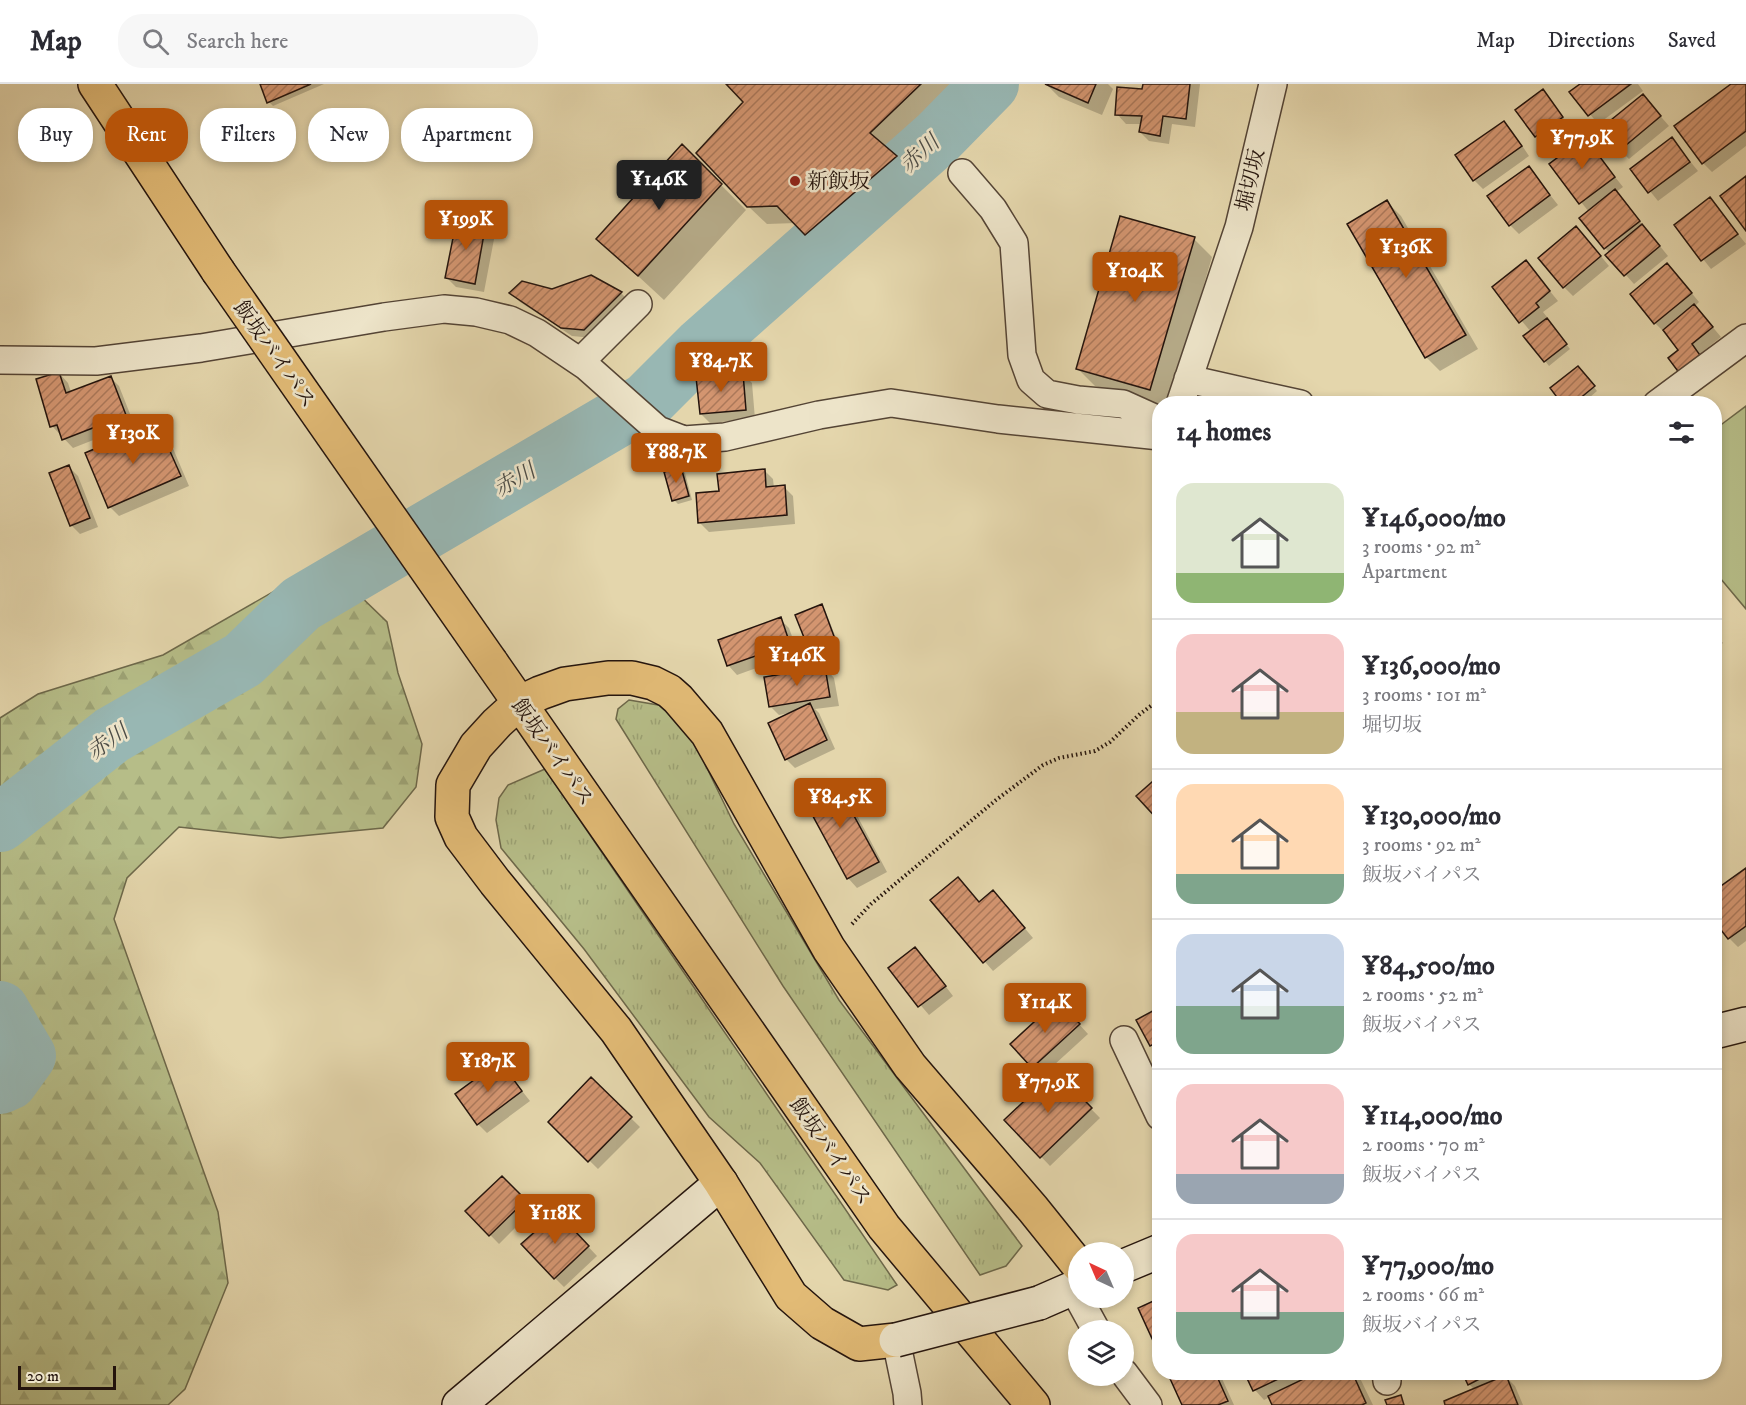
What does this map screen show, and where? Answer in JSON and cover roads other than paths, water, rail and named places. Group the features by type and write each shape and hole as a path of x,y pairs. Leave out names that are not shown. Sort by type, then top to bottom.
{"highway":[{"name":"飯坂バイパス","path":"95,84 218,271 884,1227 1033,1405"},
{"path":"896,1340 860,1344 822,1323 791,1296 721,1183 616,1030 461,837 452,817 453,785 476,746 519,703 565,684 609,678 632,678 653,683 669,691 694,716 707,733 829,949 910,1066 1033,1209 1068,1265"}],"street":[{"name":"堀切坂","path":"1184,391 1239,227 1273,84"},
{"path":"962,173 993,209 1014,243 1023,355 1031,380 1047,394 1078,400 1123,404 1152,417"},
{"path":"580,362 638,304"},
{"path":"0,360 96,361 201,348 444,309 476,312 510,320 537,333 580,362 658,430 684,440 725,437 819,415 891,403 998,419 1152,435"},
{"path":"1668,396 1746,338"},
{"path":"1184,391 1229,396"},
{"path":"1722,1030 1746,1024"},
{"path":"1124,1040 1152,1099"},
{"path":"459,1405 721,1183"},
{"path":"1134,1262 1152,1254"},
{"path":"908,1405 896,1340 1040,1303 1068,1286"},
{"path":"1134,1386 1148,1405"}],"waterway":[{"name":"赤川","path":"0,823 112,735 243,660 301,604 647,401 701,347 938,137 990,84"},
{"name":"赤川","path":"0,1010 27,1056 9,1081 0,1085"}],"place":[{"name":"新飯坂","path":"795,181"}]}
